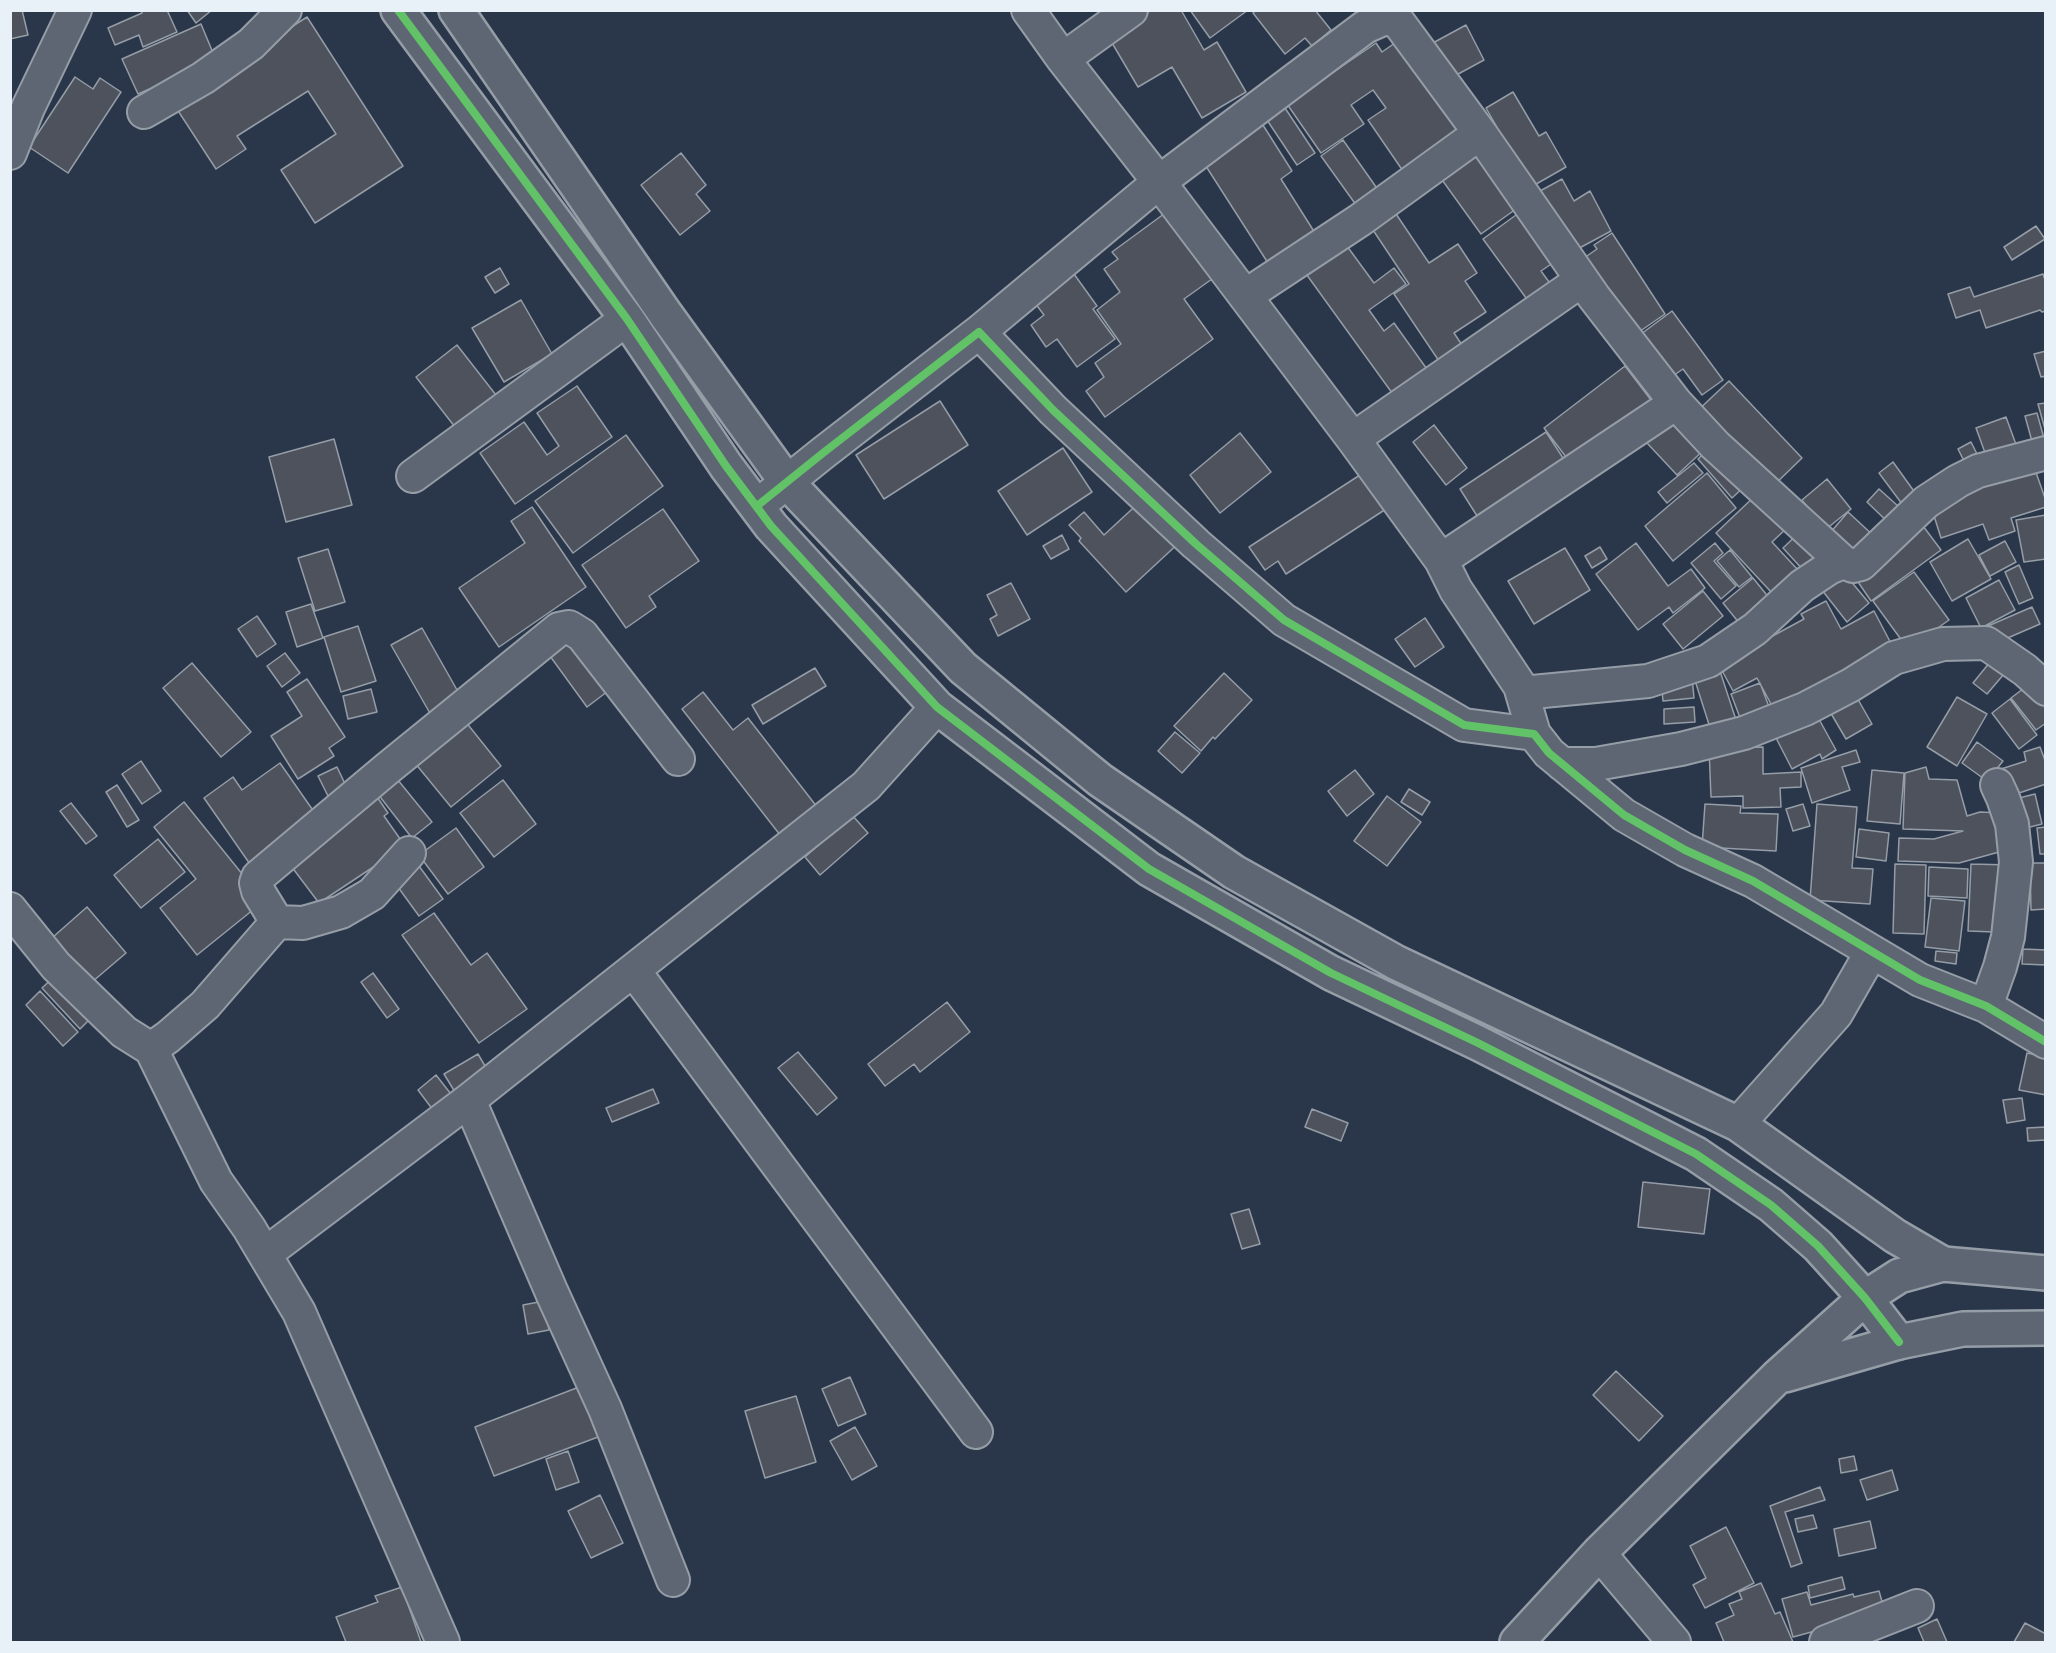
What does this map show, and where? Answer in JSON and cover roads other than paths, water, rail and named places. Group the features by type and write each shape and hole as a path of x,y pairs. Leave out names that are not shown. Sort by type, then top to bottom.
{"street":[{"path":"10,153 28,108 75,10"},
{"path":"144,112 203,78 251,44 285,10"},
{"path":"398,10 627,319 726,466 771,526 937,706 1149,869 1331,973 1478,1043 1696,1154 1772,1205 1818,1246 1865,1298 1899,1342"},
{"path":"456,10 666,315 786,482 963,668 1100,780 1234,872 1397,963 1738,1124 1896,1236 1943,1264"},
{"path":"1028,10 1353,439 1441,560 1456,590 1520,686 1534,735 1549,753 1624,815 1685,850 1753,881 1920,980 1986,1006 2046,1042"},
{"path":"1063,59 1131,10"},
{"path":"757,506 979,332 1159,182 1365,27 1383,19 1398,23 1480,133 1582,280 1676,403 1715,445 1844,562 1853,566 1861,564 1926,502 1958,481 1978,471 2046,453"},
{"path":"1245,296 1360,220 1480,133"},
{"path":"1353,439 1582,280"},
{"path":"413,476 627,319"},
{"path":"979,332 1062,418 1196,544 1284,620 1464,725 1534,735"},
{"path":"1441,560 1676,403"},
{"path":"1522,693 1648,681 1707,661 1755,629 1802,586 1829,568 1844,562"},
{"path":"277,922 258,891 256,883 258,878 388,768 559,629 569,627 582,635 678,759"},
{"path":"1562,764 1606,762 1681,749 1744,733 1805,709 1851,686 1894,658 1943,644 1986,643 2025,670 2046,689"},
{"path":"265,1254 469,1100 866,786 937,706"},
{"path":"1986,1006 2008,937 2016,862 2012,824 1996,785"},
{"path":"277,922 303,923 341,912 372,894 409,853"},
{"path":"10,909 56,966 124,1032 151,1049 216,1181 265,1254 299,1312 442,1642"},
{"path":"151,1049 205,1005 277,922"},
{"path":"1738,1124 1836,1014 1871,952"},
{"path":"634,971 976,1432"},
{"path":"469,1100 605,1409 673,1580"},
{"path":"1517,1642 1599,1553 1777,1377 1865,1298 1899,1276 1943,1264 2046,1273"},
{"path":"1777,1377 1899,1342 1963,1329 2046,1328"},
{"path":"1599,1553 1674,1642"},
{"path":"1826,1642 1917,1606"}]}
